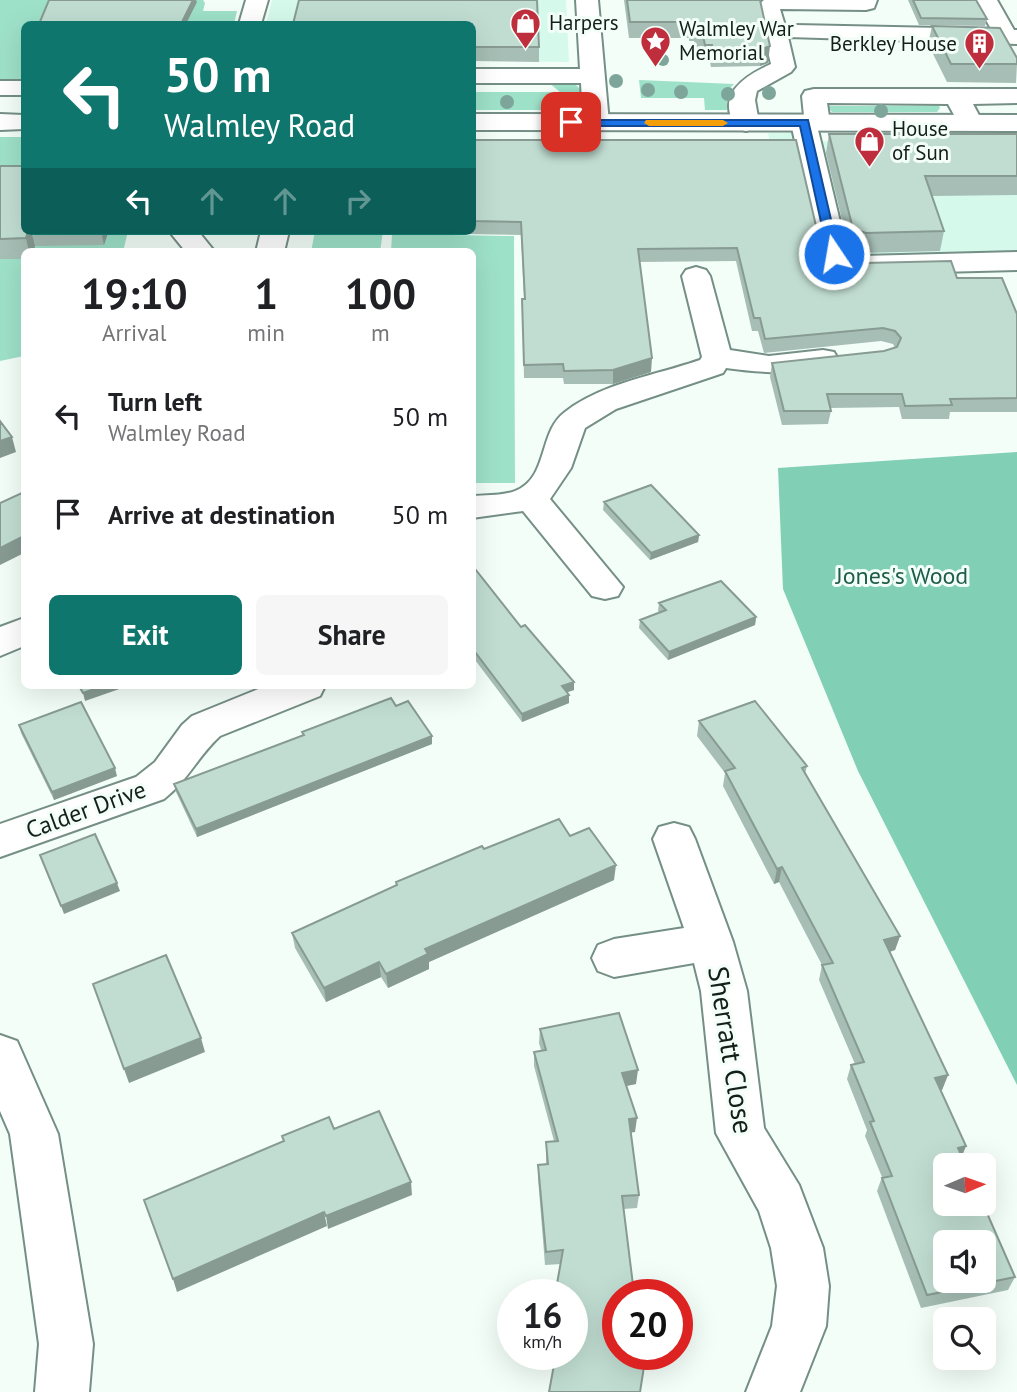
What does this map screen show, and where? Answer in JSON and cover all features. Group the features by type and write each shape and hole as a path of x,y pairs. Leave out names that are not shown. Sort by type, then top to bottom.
{"street":[{"path":"251,21 257,0"},
{"path":"587,0 596,122"},
{"path":"746,123 741,106 742,94 753,82 783,67 768,6 784,1 866,3 866,0"},
{"path":"986,0 1011,36"},
{"path":"795,32 1011,36"},
{"path":"476,76 592,76"},
{"path":"0,88 21,88"},
{"path":"1017,96 814,96 811,123 834,254 843,261 862,265 1017,261"},
{"path":"957,97 970,124"},
{"path":"0,122 21,122"},
{"path":"476,122 1017,123"},
{"path":"476,507 532,499 555,473 563,435 575,419 598,405 712,366 713,343 696,276"},
{"path":"713,343 769,365 856,356"},
{"path":"532,499 605,587"},
{"path":"0,643 21,632"},
{"name":"Calder Drive","path":"0,841 150,788 169,773 196,735 206,726 298,689"},
{"name":"Sherratt Close","path":"674,839 712,942 724,991 740,1133 781,1202 797,1248 803,1286 799,1326 773,1392"},
{"name":"Sherratt Close","path":"614,958 712,942"},
{"path":"0,1056 34,1134 66,1345 62,1392"}],"shaded area":[{"path":"272,0 566,0 569,62 476,61 476,21 267,21"},
{"path":"768,133 795,133 817,141 1017,141 1017,272 821,274 792,236"}],"green space":[{"path":"0,0 203,0 203,11 237,11 235,21 21,21 21,80 0,80"},
{"path":"639,80 734,84 727,91 727,110 705,110 704,98 641,98"},
{"path":"566,81 575,84 583,92 583,106 579,110 476,110 476,92 560,92 548,82"},
{"path":"827,106 940,108 937,112 832,112"},
{"path":"0,137 21,137 21,235 127,235 124,248 21,248 21,357 0,361"},
{"path":"314,235 382,235 381,248 312,248"},
{"path":"392,235 514,236 515,483 476,483 476,248 391,248"},
{"name":"Jones's Wood","path":"1017,452 1017,1085 858,771 783,589 778,468"}],"building":[{"path":"49,0 193,0 182,21 40,21"},
{"path":"299,0 537,0 539,47 476,47 476,21 294,21"},
{"path":"627,0 760,0 770,46 762,49 713,50 712,45 705,45 703,36 698,36 696,25 690,22 630,22"},
{"path":"913,0 976,0 987,19 921,18"},
{"path":"932,26 1000,28 1017,58 1017,64 951,64"},
{"path":"829,134 1017,134 1017,176 925,176 944,231 866,233 853,229"},
{"path":"476,140 796,140 820,243 835,256 864,263 951,261 957,278 1002,278 1017,314 1017,398 950,399 952,405 905,406 902,394 827,394 831,411 784,411 772,363 884,351 897,347 901,338 895,331 883,328 765,339 760,318 754,318 737,248 638,249 652,358 613,370 564,371 563,364 524,365 522,299 525,299 521,222 476,221"},
{"path":"0,166 21,166 21,235 27,235 26,238 0,239"},
{"path":"0,421 12,437 0,441"},
{"path":"651,485 699,535 651,553 604,502"},
{"path":"21,493 21,538 0,548 0,503"},
{"path":"476,570 521,627 525,625 574,682 562,686 569,695 522,714 476,653"},
{"path":"721,581 756,617 669,652 640,620 666,610 659,603"},
{"path":"391,698 396,706 408,701 432,736 196,829 174,784 304,735 302,732"},
{"path":"755,701 807,766 802,768 900,936 884,940 948,1075 935,1078 966,1146 958,1148 960,1153 933,1153 933,1216 988,1216 994,1230 933,1230 933,1293 937,1293 927,1295 882,1178 892,1176 870,1122 874,1121 851,1065 864,1062 822,965 833,963 782,867 777,869 725,771 735,768 699,721"},
{"path":"81,702 115,768 52,792 19,725"},
{"path":"559,819 570,836 589,828 616,865 425,949 428,954 386,974 379,962 324,988 292,933 397,885 396,882 482,846 484,849"},
{"path":"95,834 117,883 61,906 40,855"},
{"path":"166,955 201,1038 124,1069 93,984"},
{"path":"619,1013 638,1070 622,1073 637,1118 629,1119 639,1195 622,1196 632,1279 602,1279 602,1370 643,1370 640,1392 549,1392 553,1370 588,1370 588,1279 558,1279 563,1250 546,1252 538,1165 548,1164 546,1142 558,1141 534,1052 546,1050 540,1029"},
{"path":"379,1111 411,1182 326,1216 324,1212 173,1279 144,1200 284,1141 282,1136 329,1117 334,1129"},
{"path":"996,1234 1015,1277 996,1281"}],"slow traffic":[{"path":"649,123 723,123"}],"place":[{"name":"Harpers","path":"526,50"},
{"name":"Walmley War Memorial","path":"656,68"},
{"name":"Berkley House","path":"980,71"},
{"name":"House of Sun","path":"869,168"}],"route":[{"path":"571,122 804,123 834,254"}]}
